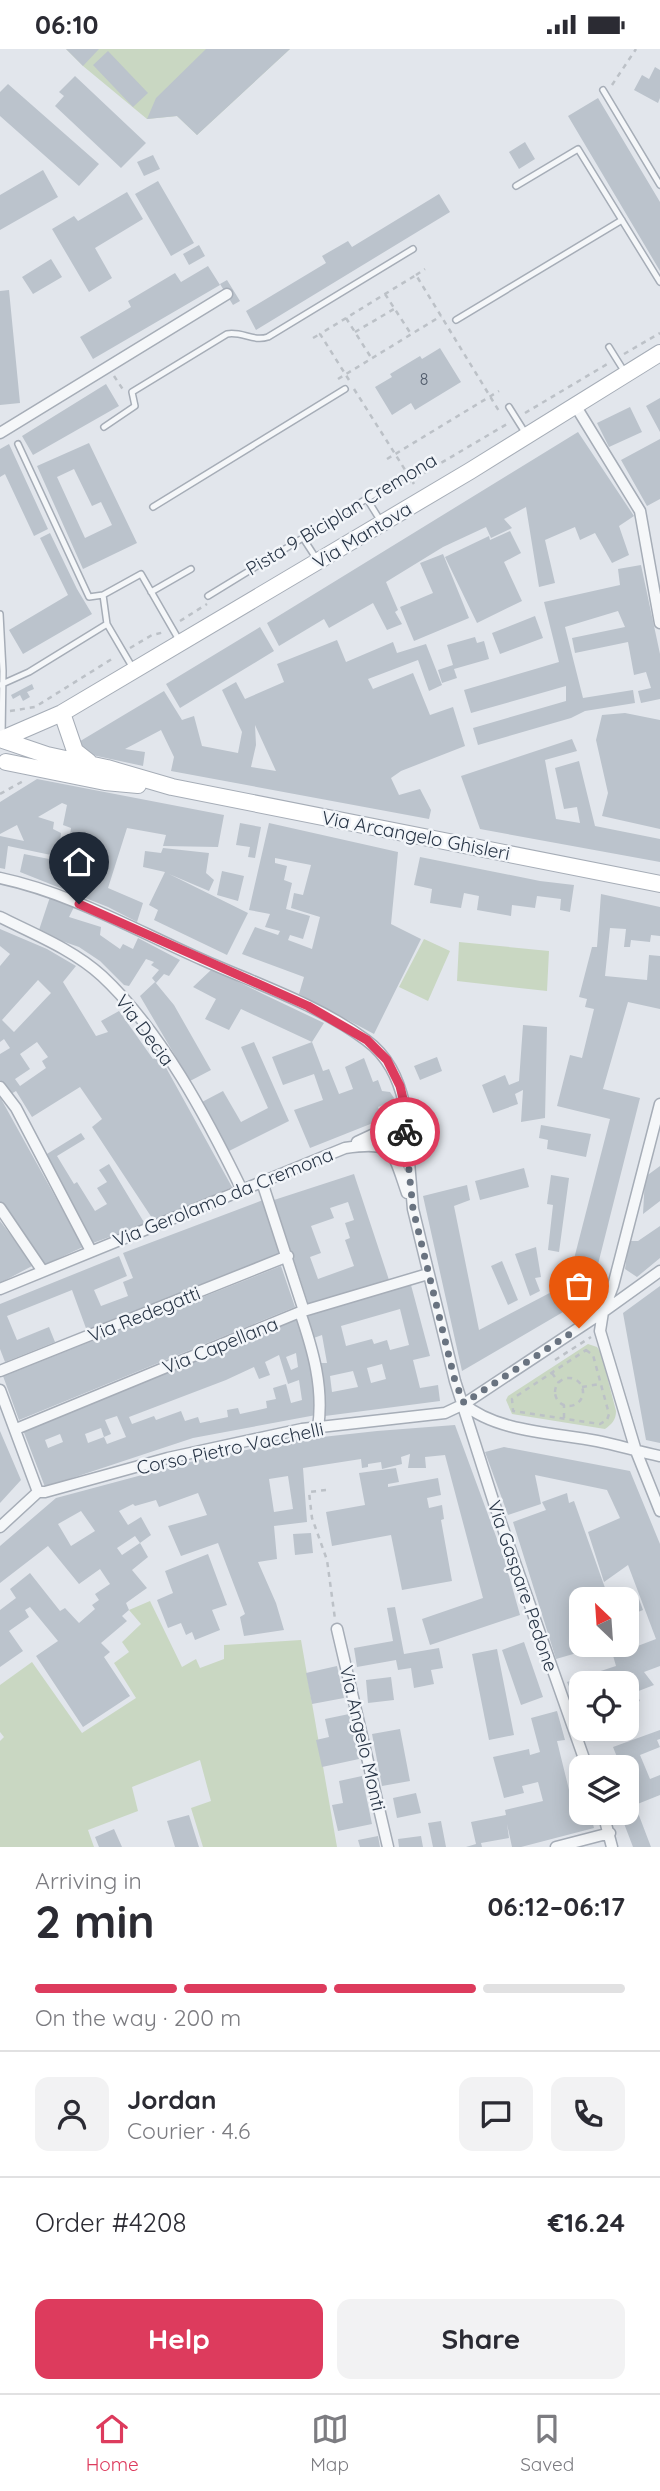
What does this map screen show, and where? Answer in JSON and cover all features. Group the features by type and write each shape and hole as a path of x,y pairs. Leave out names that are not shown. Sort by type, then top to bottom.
{"main road":[{"name":"Via Mantova","path":"3,764 62,713 134,670 177,637 317,561 527,436 575,405 622,368 660,353"},
{"name":"Via Mantova","path":"1,739 39,714 62,713"},
{"path":"62,713 75,751 94,765"},
{"name":"Via Arcangelo Ghisleri","path":"1,739 47,755 172,787 660,884"},
{"name":"Via Arcangelo Ghisleri","path":"3,764 105,782 172,787"}],"street":[{"path":"0,433 227,294"},
{"path":"575,405 640,511 660,623"},
{"path":"0,878 55,893 308,1006 367,1040 387,1060 404,1103 413,1209"},
{"name":"Via Decia","path":"0,917 62,949 100,974 133,1010 165,1052 224,1153 242,1190"},
{"path":"0,1087 16,1108 91,1251"},
{"path":"660,1104 600,1331 636,1451 660,1511"},
{"path":"345,1148 404,1121"},
{"name":"Via Gerolamo da Cremona","path":"0,1289 345,1148 368,1145 385,1147 393,1152 413,1209"},
{"path":"262,1182 288,1256 315,1357 320,1414 318,1427"},
{"path":"0,1208 42,1270"},
{"name":"Via Gaspare Pedone","path":"413,1209 455,1381 494,1503 583,1755"},
{"name":"Via Redegatti","path":"0,1371 288,1256"},
{"name":"Corso Pietro Vacchelli","path":"38,1492 168,1458 318,1427 445,1413 603,1312 660,1271"},
{"name":"Via Capellana","path":"16,1429 302,1312 428,1275"},
{"path":"0,1390 38,1492 0,1527"},
{"path":"464,1403 473,1412 500,1424 599,1442 660,1457"},
{"name":"Via Angelo Monti","path":"337,1629 388,1847"},
{"path":"607,1825 612,1847"},
{"path":"556,1847 610,1833"}],"lane":[{"path":"603,90 660,185"},
{"path":"516,186 578,149 660,282"},
{"path":"456,320 622,220"},
{"path":"104,427 135,407 132,392 227,334 235,332 258,340 268,337 413,249"},
{"path":"609,347 622,368"},
{"path":"153,507 345,389"},
{"path":"509,407 527,436"},
{"path":"18,444 89,597 103,595 141,574 177,637"},
{"path":"208,596 399,479"},
{"path":"367,499 382,523"},
{"path":"303,538 317,561"},
{"path":"151,592 191,569"},
{"path":"103,595 107,624 134,670"},
{"path":"0,614 3,671 1,739"},
{"path":"1,686 30,672 107,624"}],"path":[{"path":"603,90 614,84 636,49"},
{"path":"313,338 425,269"},
{"path":"416,275 509,427"},
{"path":"385,294 411,334"},
{"path":"355,333 394,308"},
{"path":"338,379 441,316"},
{"path":"345,319 372,359"},
{"path":"320,334 396,454"},
{"path":"541,410 622,368 660,339"},
{"path":"109,367 124,392"},
{"path":"387,459 499,391"},
{"name":"Pista 9 Biciplan Cremona","path":"396,454 416,484 407,491"},
{"path":"12,711 39,714 152,635 177,637 208,610"},
{"path":"0,794 26,779 31,773"},
{"path":"586,1350 593,1355 609,1414 607,1420 600,1424 513,1411 512,1399 552,1373 586,1350"},
{"path":"552,1373 559,1383 556,1395 564,1405 564,1418"},
{"path":"559,1383 572,1379 582,1387 601,1384"},
{"path":"564,1405 573,1406 580,1401 582,1387"},
{"path":"326,1490 309,1492 312,1518 327,1560 337,1629"}],"green space":[{"path":"66,49 290,49 197,135 177,116 147,119"},
{"path":"424,939 450,951 428,1001 399,987"},
{"path":"459,942 549,951 547,991 457,981"},
{"path":"588,1344 597,1347 601,1353 616,1411 610,1425 605,1429 512,1414 506,1400 508,1396"},
{"path":"150,1601 182,1667 196,1659 200,1668 224,1659 224,1645 301,1640 337,1847 203,1847 191,1808 211,1801 200,1760 132,1787 138,1811 88,1830 94,1847 0,1847 0,1741 4,1737 0,1732 0,1685 32,1662 82,1733 136,1698 114,1663 129,1652 122,1642 141,1624 129,1610"}],"building":[{"path":"66,49 99,49 83,66"},
{"path":"206,49 290,49 197,135 177,116 147,119 156,98"},
{"path":"108,51 148,93 133,107 93,65"},
{"path":"655,67 660,70 658,103 634,90 642,75 649,79"},
{"path":"75,76 146,143 121,168 55,106 64,96 59,92"},
{"path":"8,84 99,164 79,186 0,116 0,92"},
{"path":"598,98 660,202 660,271 568,116"},
{"path":"525,142 535,159 519,169 509,152"},
{"path":"153,155 160,169 144,176 137,162"},
{"path":"43,170 58,197 0,230 0,195"},
{"path":"158,181 194,243 171,256 135,194"},
{"path":"127,192 143,219 95,248 112,278 89,292 52,229 74,216 78,221"},
{"path":"439,194 450,212 256,330 246,311 326,263 322,256 348,241 352,247"},
{"path":"199,245 205,256 189,265 183,254"},
{"path":"51,259 62,277 33,294 22,277"},
{"path":"208,266 220,285 93,359 80,337 131,307 128,301 175,273 181,282"},
{"path":"227,280 240,301 233,305 220,284"},
{"path":"9,290 20,403 0,405 0,291"},
{"path":"440,348 461,382 415,410 411,403 392,415 375,387 392,377 390,374 420,356 422,359"},
{"path":"106,384 119,406 33,455 22,436"},
{"path":"660,398 660,432 646,406"},
{"path":"630,407 642,432 609,447 597,423"},
{"path":"578,432 634,516 619,526 629,555 612,563 595,533 580,540 575,527 545,540 555,583 539,587 526,507 504,519 512,528 491,538 486,527 443,547 386,582 398,610 395,612 402,624 387,630 373,603 329,628 324,619 279,646 267,623"},
{"path":"660,439 660,499 647,506 621,460"},
{"path":"89,443 137,543 83,569 37,466","holes":["74,469 92,506 101,502 112,525 85,538 57,477"]},
{"path":"9,444 48,529 34,536 5,474 0,477 0,449"},
{"path":"510,531 521,553 504,562 522,601 477,623 445,557 489,536 490,540"},
{"path":"50,533 92,614 23,654 9,630 68,595 40,538"},
{"path":"443,554 469,618 414,641 400,607 433,593 420,563"},
{"path":"641,565 660,654 660,699 641,703 638,691 651,688 646,672 634,675 628,642 575,653 572,638 625,627 618,611 565,627 583,698 633,690 635,703 585,711 571,718 478,745 473,728 566,701 566,686 471,713 464,690 559,662 544,602 620,585 618,569"},
{"path":"535,616 543,638 500,654 492,633"},
{"path":"260,627 274,651 180,708 166,684"},
{"path":"475,637 477,643 484,641 489,659 454,669 457,678 442,683 438,670 453,665 447,645"},
{"path":"337,640 346,662 393,642 397,653 426,644 442,685 429,691 418,660 368,679 373,689 413,673 430,715 453,707 465,746 401,771 391,778 399,795 420,789 431,810 429,819 171,771 174,757 161,730 125,749 145,752 143,766 83,753 77,743 164,691 182,720 194,716 202,746 238,753 242,732 222,690 236,682 245,699 284,682 277,664","holes":["255,725 276,771 251,767 256,745"]},
{"path":"32,684 34,689 27,692 30,697 23,701 20,695 13,699 11,695"},
{"path":"625,713 660,720 660,829 602,816 608,793 596,740 602,715"},
{"path":"572,739 577,751 545,760 556,819 580,823 577,807 564,809 555,768 579,761 595,826 660,839 660,862 480,829 461,776"},
{"path":"37,779 224,815 218,847 163,846 166,835 127,828 108,888 143,903 137,922 108,907 20,872 24,854 49,859 51,855 8,846 5,869 0,868 0,836 24,841 17,825 0,834 0,802","holes":["62,803 67,805 63,825 71,828 69,842 60,842 61,833 53,829 54,822 38,817"]},
{"path":"240,823 261,827 255,858 248,857 250,847 236,845"},
{"path":"269,823 398,852 391,924 421,939 374,1034 299,994 304,977 242,954 255,927 278,935 280,931 265,927 270,914 249,910","holes":["275,858 311,865 303,895 294,893 291,908 320,917 312,949 288,940 290,935 303,939 310,916 286,909 292,883 284,880 287,866 275,863"]},
{"path":"163,848 209,853 206,873 214,880 209,891 169,874 248,913 227,955 154,920 158,910 149,905 165,872 143,867 145,851 161,853"},
{"path":"420,857 540,881 574,885 570,912 560,910 561,899 537,896 535,908 512,905 511,916 477,910 479,896 464,893 461,908 430,903 432,889 414,885"},
{"path":"222,871 244,876 238,901 217,895"},
{"path":"601,894 660,907 660,936 651,935 650,942 631,940 630,947 624,947 626,929 610,928 605,976 647,980 649,955 660,956 660,1009 628,1002 603,1089 640,1098 590,1296 566,1290 610,1119 557,1106 570,1055 582,1058 594,1009 585,1007 587,999 579,997 592,947 597,947"},
{"path":"50,897 74,907 69,917 101,927 100,935 120,949 123,944 133,949 138,938 180,960 169,976 164,974 156,983 152,978 159,970 151,965 154,962 146,959 129,986 124,985 100,961 79,947 39,930"},
{"path":"0,929 47,949 76,966 63,982 96,1036 108,1032 101,1021 119,1011 153,1059 159,1055 232,1187 154,1221 92,1127 102,1119 80,1087 32,1117 16,1091 11,1094 0,1080 0,1054 10,1048 4,1039 0,1042 0,966 10,954 0,946","holes":["38,980 51,993 14,1032 2,1020","37,1042 48,1057 42,1061 46,1068 20,1086 15,1079 30,1069 20,1054"]},
{"path":"212,969 324,1023 312,1042 241,1009 229,1030 205,1019 216,999 193,987"},
{"path":"155,982 174,1005 211,1070 190,1081 140,996"},
{"path":"523,1025 547,1027 545,1118 521,1122 523,1090 515,1094 518,1104 493,1113 482,1085 505,1075 509,1085 519,1081"},
{"path":"254,1042 289,1121 229,1151 202,1102 223,1091 241,1122 268,1108 241,1047"},
{"path":"312,1042 323,1071 329,1069 339,1094 353,1089 345,1067 364,1058 373,1082 378,1080 382,1091 390,1092 394,1098 391,1113 388,1103 378,1107 383,1119 310,1148 294,1110 323,1100 314,1074 283,1085 272,1057"},
{"path":"437,1057 442,1071 420,1080 414,1066"},
{"path":"0,1097 83,1247 42,1266 0,1202"},
{"path":"541,1125 591,1134 586,1157 547,1149 548,1140 539,1138"},
{"path":"81,1133 85,1139 57,1156 74,1184 77,1182 95,1211 107,1204 97,1188 107,1182 99,1170 109,1164 145,1224 93,1243 42,1157"},
{"path":"660,1166 660,1201 643,1214 645,1177"},
{"path":"524,1168 529,1187 480,1200 475,1181"},
{"path":"354,1174 389,1280 309,1306 274,1200","holes":["348,1202 354,1220 345,1223 350,1238 345,1240 354,1266 318,1279 310,1257 321,1253 311,1226 334,1218 330,1208"]},
{"path":"551,1175 569,1178 559,1252 548,1250 553,1205 547,1204"},
{"path":"467,1185 470,1200 454,1206 479,1330 563,1286 575,1305 462,1371 423,1196"},
{"path":"263,1200 284,1256 87,1331 72,1290 7,1316 17,1340 49,1327 55,1342 5,1362 0,1349 0,1304 119,1256 127,1276 94,1290 101,1306 128,1296 123,1282 133,1278 123,1253"},
{"path":"0,1221 34,1265 0,1283"},
{"path":"660,1226 660,1258 637,1277 625,1269 629,1241 638,1241"},
{"path":"536,1247 541,1277 535,1278 540,1291 530,1296 515,1254"},
{"path":"502,1261 518,1300 508,1305 491,1266"},
{"path":"281,1266 295,1307 19,1420 3,1376"},
{"path":"411,1285 430,1356 413,1360 420,1388 438,1385 440,1401 325,1416 318,1363 327,1363 322,1335 311,1339 304,1317","holes":["400,1309 409,1345 390,1350 387,1340 374,1344 372,1339 346,1346 341,1326","382,1364 386,1379 371,1383 367,1368","353,1371 358,1387 332,1392 330,1376"]},
{"path":"660,1286 660,1443 646,1440 623,1313"},
{"path":"299,1319 309,1348 316,1415 193,1438 45,1487 23,1430","holes":["296,1353 298,1367 291,1370 286,1357","279,1355 288,1384 299,1380 302,1400 291,1403 286,1384 273,1388 276,1399 266,1401 267,1408 240,1414 238,1408 227,1410 228,1417 200,1423 198,1417 185,1421 181,1411 156,1420 154,1416 132,1424 129,1417 254,1367 259,1379 270,1375 265,1362","117,1416 126,1437 107,1444 104,1437 111,1434 105,1420","101,1428 104,1437 88,1443 85,1434","60,1434 63,1442 48,1448 45,1440"]},
{"path":"455,1425 504,1558 520,1615 430,1645 422,1619 483,1598 445,1455 425,1457 426,1468 408,1468 410,1454 401,1457 402,1464 382,1469 381,1462 362,1468 361,1459 303,1468 307,1522 274,1526 277,1559 258,1562 276,1603 284,1630 244,1636 240,1617 245,1614 218,1543 181,1556 168,1526 207,1515 198,1493 159,1507 156,1500 135,1506 133,1504 119,1511 128,1525 141,1517 151,1535 140,1543 148,1557 132,1570 147,1588 126,1603 129,1610 122,1616 127,1621 101,1643 110,1652 104,1657 130,1696 83,1727 36,1656 58,1641 30,1607 25,1610 29,1617 9,1631 23,1651 0,1667 0,1610 16,1598 10,1589 30,1573 60,1611 65,1608 79,1623 95,1609 92,1605 99,1600 95,1594 110,1584 100,1569 79,1584 48,1546 0,1583 0,1546 56,1498 198,1460 295,1440","holes":["288,1476 293,1509 274,1512 269,1479","81,1511 95,1531 71,1546 58,1524","135,1536 140,1543 122,1555 117,1548"]},
{"path":"0,1431 21,1480 0,1503"},
{"path":"504,1447 630,1471 660,1544 660,1666 644,1672 654,1685 639,1691 639,1671 601,1671 616,1666 613,1657 639,1657 639,1645 656,1639 639,1594 639,1587 636,1587 628,1565 604,1582 588,1532 620,1518 607,1490 535,1475 541,1504 508,1515 485,1452"},
{"path":"396,1468 399,1482 388,1484 388,1487 438,1478 441,1495 427,1498 429,1508 442,1505 444,1519 441,1520 452,1581 402,1590 391,1535 332,1546 326,1512 365,1505 359,1473"},
{"path":"567,1493 569,1503 574,1501 605,1587 569,1587 569,1655 556,1659 513,1522 546,1510 542,1502"},
{"path":"311,1533 313,1553 295,1555 293,1534"},
{"path":"208,1554 227,1605 212,1610 220,1630 195,1640 192,1632 186,1635 181,1623 168,1628 157,1600 173,1593 165,1571"},
{"path":"395,1607 404,1654 439,1648 443,1668 431,1670 434,1684 414,1688 411,1668 398,1670 396,1660 357,1667 354,1648 393,1641 387,1608"},
{"path":"524,1642 543,1697 521,1705 502,1650"},
{"path":"497,1649 514,1735 489,1740 472,1654"},
{"path":"337,1666 344,1698 312,1704 306,1673"},
{"path":"391,1677 394,1700 368,1703 366,1680"},
{"path":"557,1711 565,1740 557,1741 569,1790 569,1825 593,1825 594,1828 512,1847 507,1824 509,1838 481,1843 482,1847 466,1847 476,1844 471,1822 506,1815 505,1810 543,1801 538,1782 522,1786 524,1793 504,1798 493,1757 529,1749 530,1755 540,1752 531,1718"},
{"path":"349,1714 359,1759 322,1767 316,1740 329,1737 325,1719"},
{"path":"400,1729 410,1781 382,1786 372,1734"},
{"path":"660,1730 660,1739 657,1740 660,1747 640,1755 650,1779 660,1775 660,1795 639,1803 639,1755 616,1755 613,1747 630,1741 639,1741 639,1738"},
{"path":"362,1776 372,1824 338,1831 332,1805 343,1803 339,1781"},
{"path":"416,1793 421,1813 397,1818 393,1798"},
{"path":"189,1815 199,1847 175,1847 167,1821"},
{"path":"639,1816 651,1847 633,1847 625,1825 639,1825"},
{"path":"441,1821 446,1847 433,1847 428,1823"},
{"path":"114,1829 122,1847 99,1847 95,1837"},
{"path":"378,1836 380,1847 360,1847 358,1840"},
{"path":"421,1836 423,1847 399,1847 398,1839"}],"way so far":[{"path":"405,1132 413,1209 455,1381 464,1403 579,1328"}],"route":[{"path":"79,904 308,1006 367,1040 387,1060 400,1086 404,1103 405,1132"}]}
